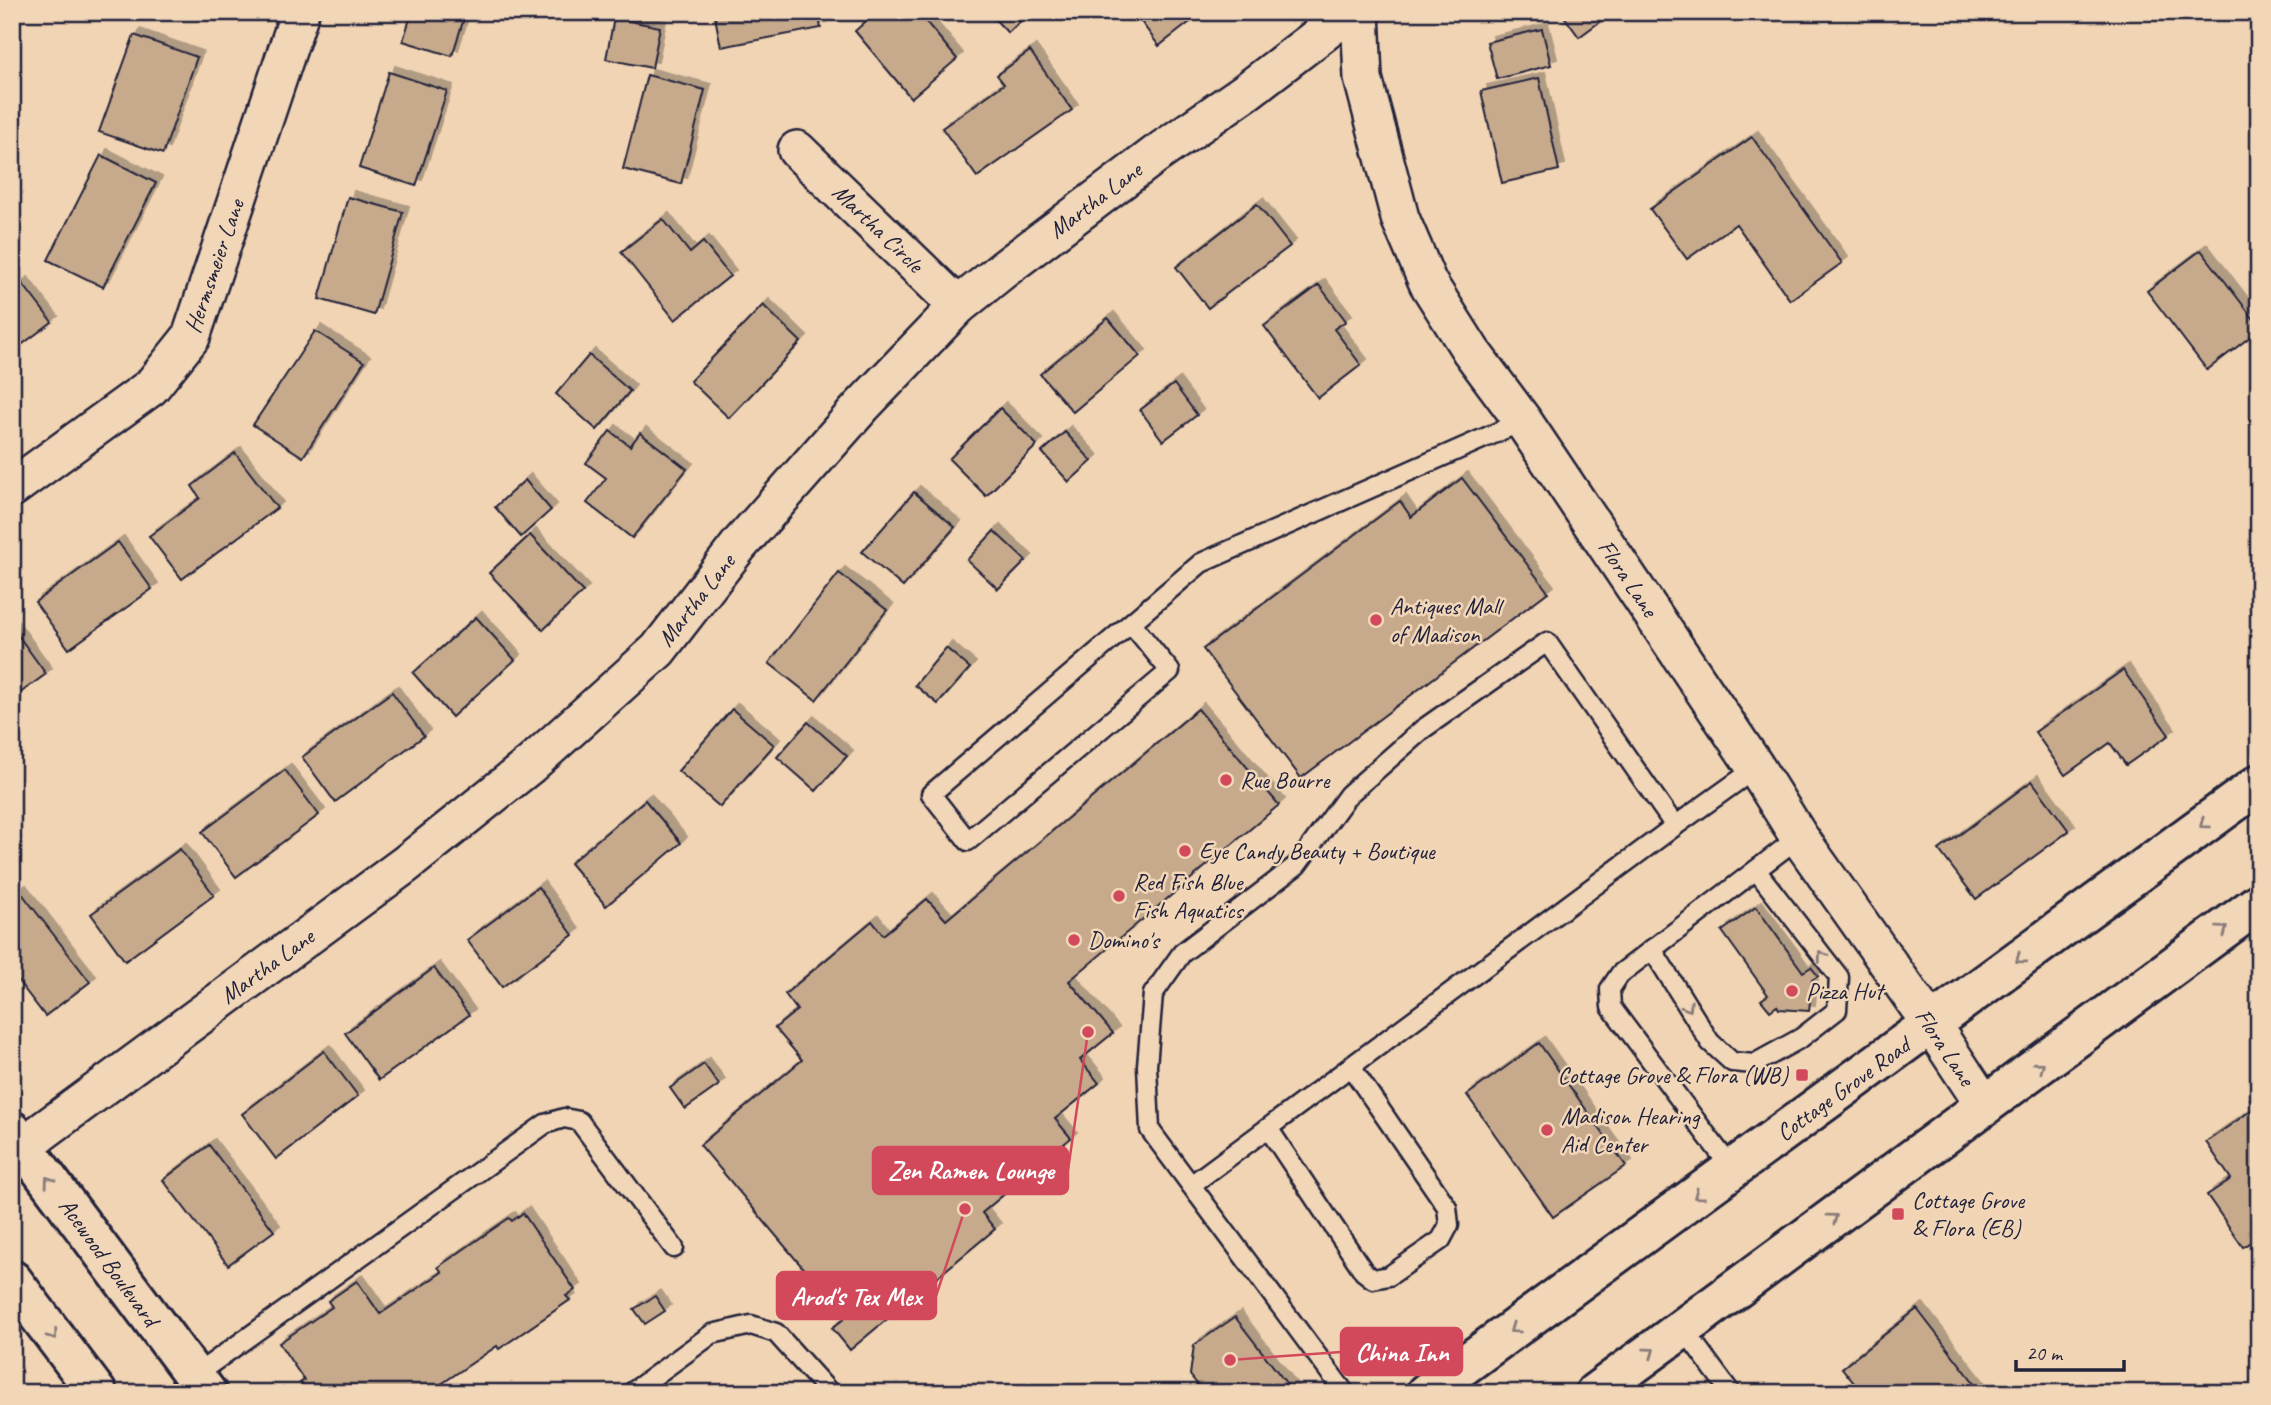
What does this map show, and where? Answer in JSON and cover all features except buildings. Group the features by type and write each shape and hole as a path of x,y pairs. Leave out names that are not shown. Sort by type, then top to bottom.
{"main road":[{"name":"Cottage Grove Road","path":"1426,1393 2259,784"},
{"path":"1595,1393 2259,903"},
{"name":"Acewood Boulevard","path":"16,1144 200,1384"},
{"path":"12,1280 97,1393"}],"street":[{"name":"Martha Lane","path":"16,1144 406,864 540,757 658,650 740,544 862,406 958,306 1133,171 1247,91 1350,12"},
{"name":"Flora Lane","path":"1360,12 1363,78 1400,218 1428,283 1471,351 1523,421 1756,768 1799,837 1931,1024 1985,1106"},
{"name":"Hermsmeier Lane","path":"12,488 151,387 191,337 298,13"},
{"name":"Martha Circle","path":"797,150 958,306"}],"lane":[{"path":"1131,623 1170,671 968,841 932,794 1131,623 1201,563 1523,421"},
{"path":"1345,1393 1150,1130 1147,1066 1153,994 1182,953 1297,865 1348,795 1423,729 1547,642 1675,826"},
{"path":"1191,1185 1756,768"},
{"path":"1732,1170 1611,1007 1610,989 1620,974 1799,837"},
{"path":"1652,950 1710,1042 1732,1062 1754,1064 1801,1038 1837,1010 1839,977 1756,870"},
{"path":"1268,1128 1364,1272 1373,1279 1389,1276 1441,1240 1449,1225 1447,1207 1351,1067"},
{"path":"200,1384 545,1124 564,1118 579,1121 674,1248"},
{"path":"632,1393 712,1334 751,1325 776,1333 830,1393"},
{"path":"1683,1328 1731,1393"}],"place":[{"name":"Antiques Mall of Madison","path":"1376,620"},
{"name":"Rue Bourre","path":"1226,780"},
{"name":"Eye Candy Beauty + Boutique","path":"1185,851"},
{"name":"Red Fish Blue Fish Aquatics","path":"1119,896"},
{"name":"Domino's","path":"1074,940"},
{"name":"Pizza Hut","path":"1792,991"},
{"name":"Zen Ramen Lounge","path":"1088,1032"},
{"name":"Cottage Grove & Flora (WB)","path":"1802,1075"},
{"name":"Madison Hearing Aid Center","path":"1547,1130"},
{"name":"Arod's Tex Mex","path":"965,1209"},
{"name":"Cottage Grove & Flora (EB)","path":"1898,1214"},
{"name":"China Inn","path":"1230,1360"}]}
